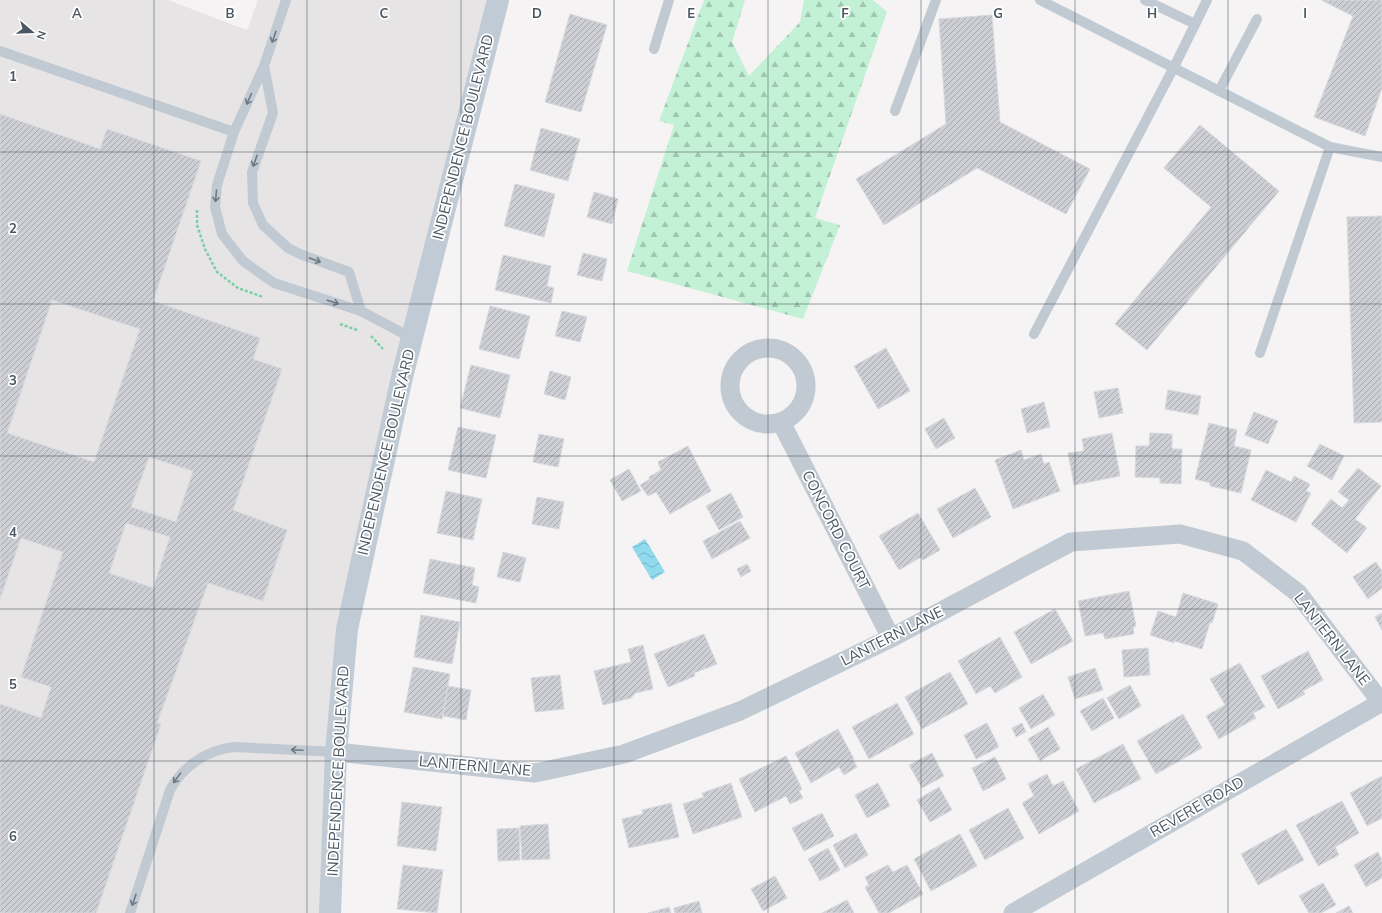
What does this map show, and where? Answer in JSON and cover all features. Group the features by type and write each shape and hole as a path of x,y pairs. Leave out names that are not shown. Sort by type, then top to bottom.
{"street":[{"name":"INDEPENDENCE BOULEVARD","path":"330,913 336,752 347,629 399,392 498,0"},
{"path":"765,348 777,349 788,354 797,362 804,372 806,384 800,407 791,416 781,422 768,424 755,422 744,416 735,405 730,393 730,380 734,368 743,357 753,351 765,348"},
{"name":"CONCORD COURT","path":"781,422 892,638"},
{"name":"LANTERN LANE","path":"336,752 535,773 624,754 740,711 892,638 1071,542 1180,534 1243,551 1298,593 1382,702"},
{"name":"REVERE ROAD","path":"1013,913 1382,702"}],"lane":[{"path":"286,0 264,66 234,132 217,185 216,207 222,234 243,261 274,283 361,311 412,338"},
{"path":"654,49 669,0"},
{"path":"896,111 936,0"},
{"path":"1040,0 1330,147 1382,156"},
{"path":"1145,0 1195,24"},
{"path":"1034,334 1208,0"},
{"path":"1219,90 1257,19"},
{"path":"0,52 234,132"},
{"path":"264,66 273,113 252,172 253,203 263,225 288,248 349,272 361,311"},
{"path":"1260,353 1330,147"},
{"path":"130,913 170,790 175,781 187,767 207,755 224,748 234,747 336,752"}],"shaded area":[{"path":"0,0 168,0 247,30 258,0 498,0 347,629 330,913 0,913"}],"green space":[{"path":"704,0 745,0 732,42 749,76 800,22 804,0 873,0 887,12 815,218 840,225 803,319 627,271 674,125 659,121"}],"water":[{"path":"645,539 665,572 652,580 632,547"}],"building":[{"path":"1321,0 1382,0 1382,88 1365,136 1314,117 1353,16"},
{"path":"570,14 607,25 581,112 545,102"},
{"path":"992,15 1000,122 1090,169 1066,214 977,168 884,225 856,179 946,124 939,19"},
{"path":"0,114 100,149 107,129 201,161 153,301 260,338 253,359 282,369 233,510 287,530 263,601 208,583 157,723 161,724 96,913 0,913 0,704 41,718 51,687 21,677 63,552 21,538 0,599","holes":["52,300 140,329 94,462 7,433","149,457 193,471 176,522 131,507","126,523 170,537 153,588 109,573"]},
{"path":"1200,125 1279,191 1147,350 1115,324 1211,207 1164,168"},
{"path":"541,128 580,139 568,181 530,170"},
{"path":"515,184 555,194 544,237 504,226"},
{"path":"594,192 618,199 612,224 587,217"},
{"path":"1382,216 1382,422 1354,423 1347,217"},
{"path":"583,253 607,259 602,281 577,275"},
{"path":"503,255 551,266 547,286 554,288 551,303 495,290"},
{"path":"490,306 530,316 519,359 479,349"},
{"path":"562,311 587,317 580,342 555,336"},
{"path":"886,348 910,391 878,409 854,366"},
{"path":"471,365 510,375 500,418 460,408"},
{"path":"550,371 571,377 565,400 544,394"},
{"path":"1118,388 1123,413 1099,418 1094,392"},
{"path":"1168,390 1201,396 1198,415 1165,409"},
{"path":"1044,402 1050,427 1027,433 1021,409"},
{"path":"1254,412 1278,421 1268,444 1245,435"},
{"path":"944,418 955,438 936,449 925,429"},
{"path":"1209,423 1237,430 1234,446 1251,450 1241,493 1210,486 1210,483 1195,479"},
{"path":"458,427 496,435 486,478 448,470"},
{"path":"1112,433 1120,476 1074,485 1068,453 1084,451 1082,439"},
{"path":"1150,433 1172,434 1172,449 1182,449 1181,484 1160,483 1160,478 1135,477 1136,446 1149,446"},
{"path":"539,434 564,439 558,467 533,462"},
{"path":"1320,444 1344,456 1332,480 1307,466"},
{"path":"688,446 711,491 670,514 656,492 648,496 640,485 650,479 649,477 661,470 658,462"},
{"path":"1021,450 1024,460 1041,454 1044,464 1049,462 1060,491 1013,509 995,460"},
{"path":"1358,468 1381,486 1355,519 1367,528 1347,553 1311,524 1331,499 1342,508 1349,500 1338,492"},
{"path":"629,469 641,491 622,501 610,480"},
{"path":"1266,470 1291,482 1294,476 1310,484 1306,491 1311,493 1296,522 1251,500"},
{"path":"975,488 991,517 953,538 937,509"},
{"path":"446,491 482,499 473,540 437,533"},
{"path":"731,493 743,517 719,530 706,506"},
{"path":"537,497 564,502 559,529 532,524"},
{"path":"918,513 940,550 923,560 921,557 899,570 879,536"},
{"path":"740,521 750,538 712,559 703,541"},
{"path":"503,552 526,558 520,582 497,577"},
{"path":"430,559 475,568 472,585 479,587 476,603 423,593"},
{"path":"1376,562 1382,571 1382,588 1368,599 1353,577"},
{"path":"747,564 751,571 741,577 737,569"},
{"path":"1129,591 1136,626 1133,627 1134,634 1105,639 1103,633 1085,636 1078,601"},
{"path":"1183,593 1218,604 1212,623 1210,622 1202,649 1174,641 1174,643 1150,635 1158,611 1176,617"},
{"path":"1055,609 1073,641 1031,664 1014,632"},
{"path":"1382,613 1382,630 1375,617"},
{"path":"421,615 460,622 452,664 414,657"},
{"path":"704,634 717,664 694,673 695,676 668,687 654,654"},
{"path":"1000,637 1022,677 995,693 990,686 976,694 958,661"},
{"path":"643,645 653,689 636,693 631,698 603,705 594,671 631,662 628,649"},
{"path":"1148,648 1150,675 1124,677 1122,650"},
{"path":"1308,651 1323,680 1303,691 1305,694 1278,709 1261,676"},
{"path":"1240,663 1265,707 1253,713 1256,718 1219,739 1206,716 1225,705 1210,679"},
{"path":"413,667 450,674 442,719 404,712"},
{"path":"1095,668 1103,690 1075,699 1068,677"},
{"path":"950,672 968,704 922,729 905,697"},
{"path":"560,675 564,709 535,712 531,678"},
{"path":"1130,685 1141,706 1119,719 1107,698"},
{"path":"448,686 471,690 466,720 443,716"},
{"path":"1043,694 1055,715 1031,729 1019,708"},
{"path":"1103,698 1114,718 1092,731 1080,711"},
{"path":"897,703 914,734 869,759 852,727"},
{"path":"1183,714 1202,748 1156,774 1137,741"},
{"path":"987,723 999,747 976,759 964,735"},
{"path":"1022,723 1026,732 1016,737 1012,728"},
{"path":"1048,727 1060,749 1040,761 1028,739"},
{"path":"838,729 857,767 844,775 839,767 811,783 795,753"},
{"path":"1123,744 1141,779 1094,803 1076,769"},
{"path":"932,753 944,776 922,788 909,765"},
{"path":"786,756 802,789 799,791 803,798 790,804 786,796 755,812 739,779"},
{"path":"995,757 1006,779 983,791 972,768"},
{"path":"1047,774 1053,786 1063,781 1079,811 1039,834 1022,803 1034,796 1028,784"},
{"path":"1382,776 1382,818 1367,826 1350,793"},
{"path":"731,783 742,817 693,834 683,804 704,797 702,793"},
{"path":"878,783 890,806 867,818 855,795"},
{"path":"939,787 952,810 930,822 917,800"},
{"path":"1342,801 1359,833 1335,847 1339,855 1318,866 1296,825"},
{"path":"402,802 442,807 436,851 397,846"},
{"path":"671,803 679,837 629,848 622,819 643,814 642,810"},
{"path":"1008,808 1024,838 985,860 969,830"},
{"path":"822,813 834,836 804,851 792,828"},
{"path":"548,824 550,859 522,860 520,826"},
{"path":"519,828 520,860 498,861 497,829"},
{"path":"1286,829 1304,860 1258,885 1241,854"},
{"path":"856,833 868,855 845,868 833,845"},
{"path":"960,834 977,866 931,891 914,859"},
{"path":"828,848 840,870 820,881 808,859"},
{"path":"1378,852 1382,860 1382,878 1366,887 1354,865"},
{"path":"403,865 443,870 437,913 397,909"},
{"path":"888,865 893,872 907,865 923,894 889,913 879,913 865,887 869,885 865,877"},
{"path":"775,876 787,898 763,911 751,889"},
{"path":"1323,883 1336,905 1321,913 1309,913 1299,896"},
{"path":"847,900 854,913 822,913"},
{"path":"699,901 702,913 675,913 674,908"},
{"path":"1349,906 1353,913 1336,913"},
{"path":"669,907 671,913 648,913"}]}
